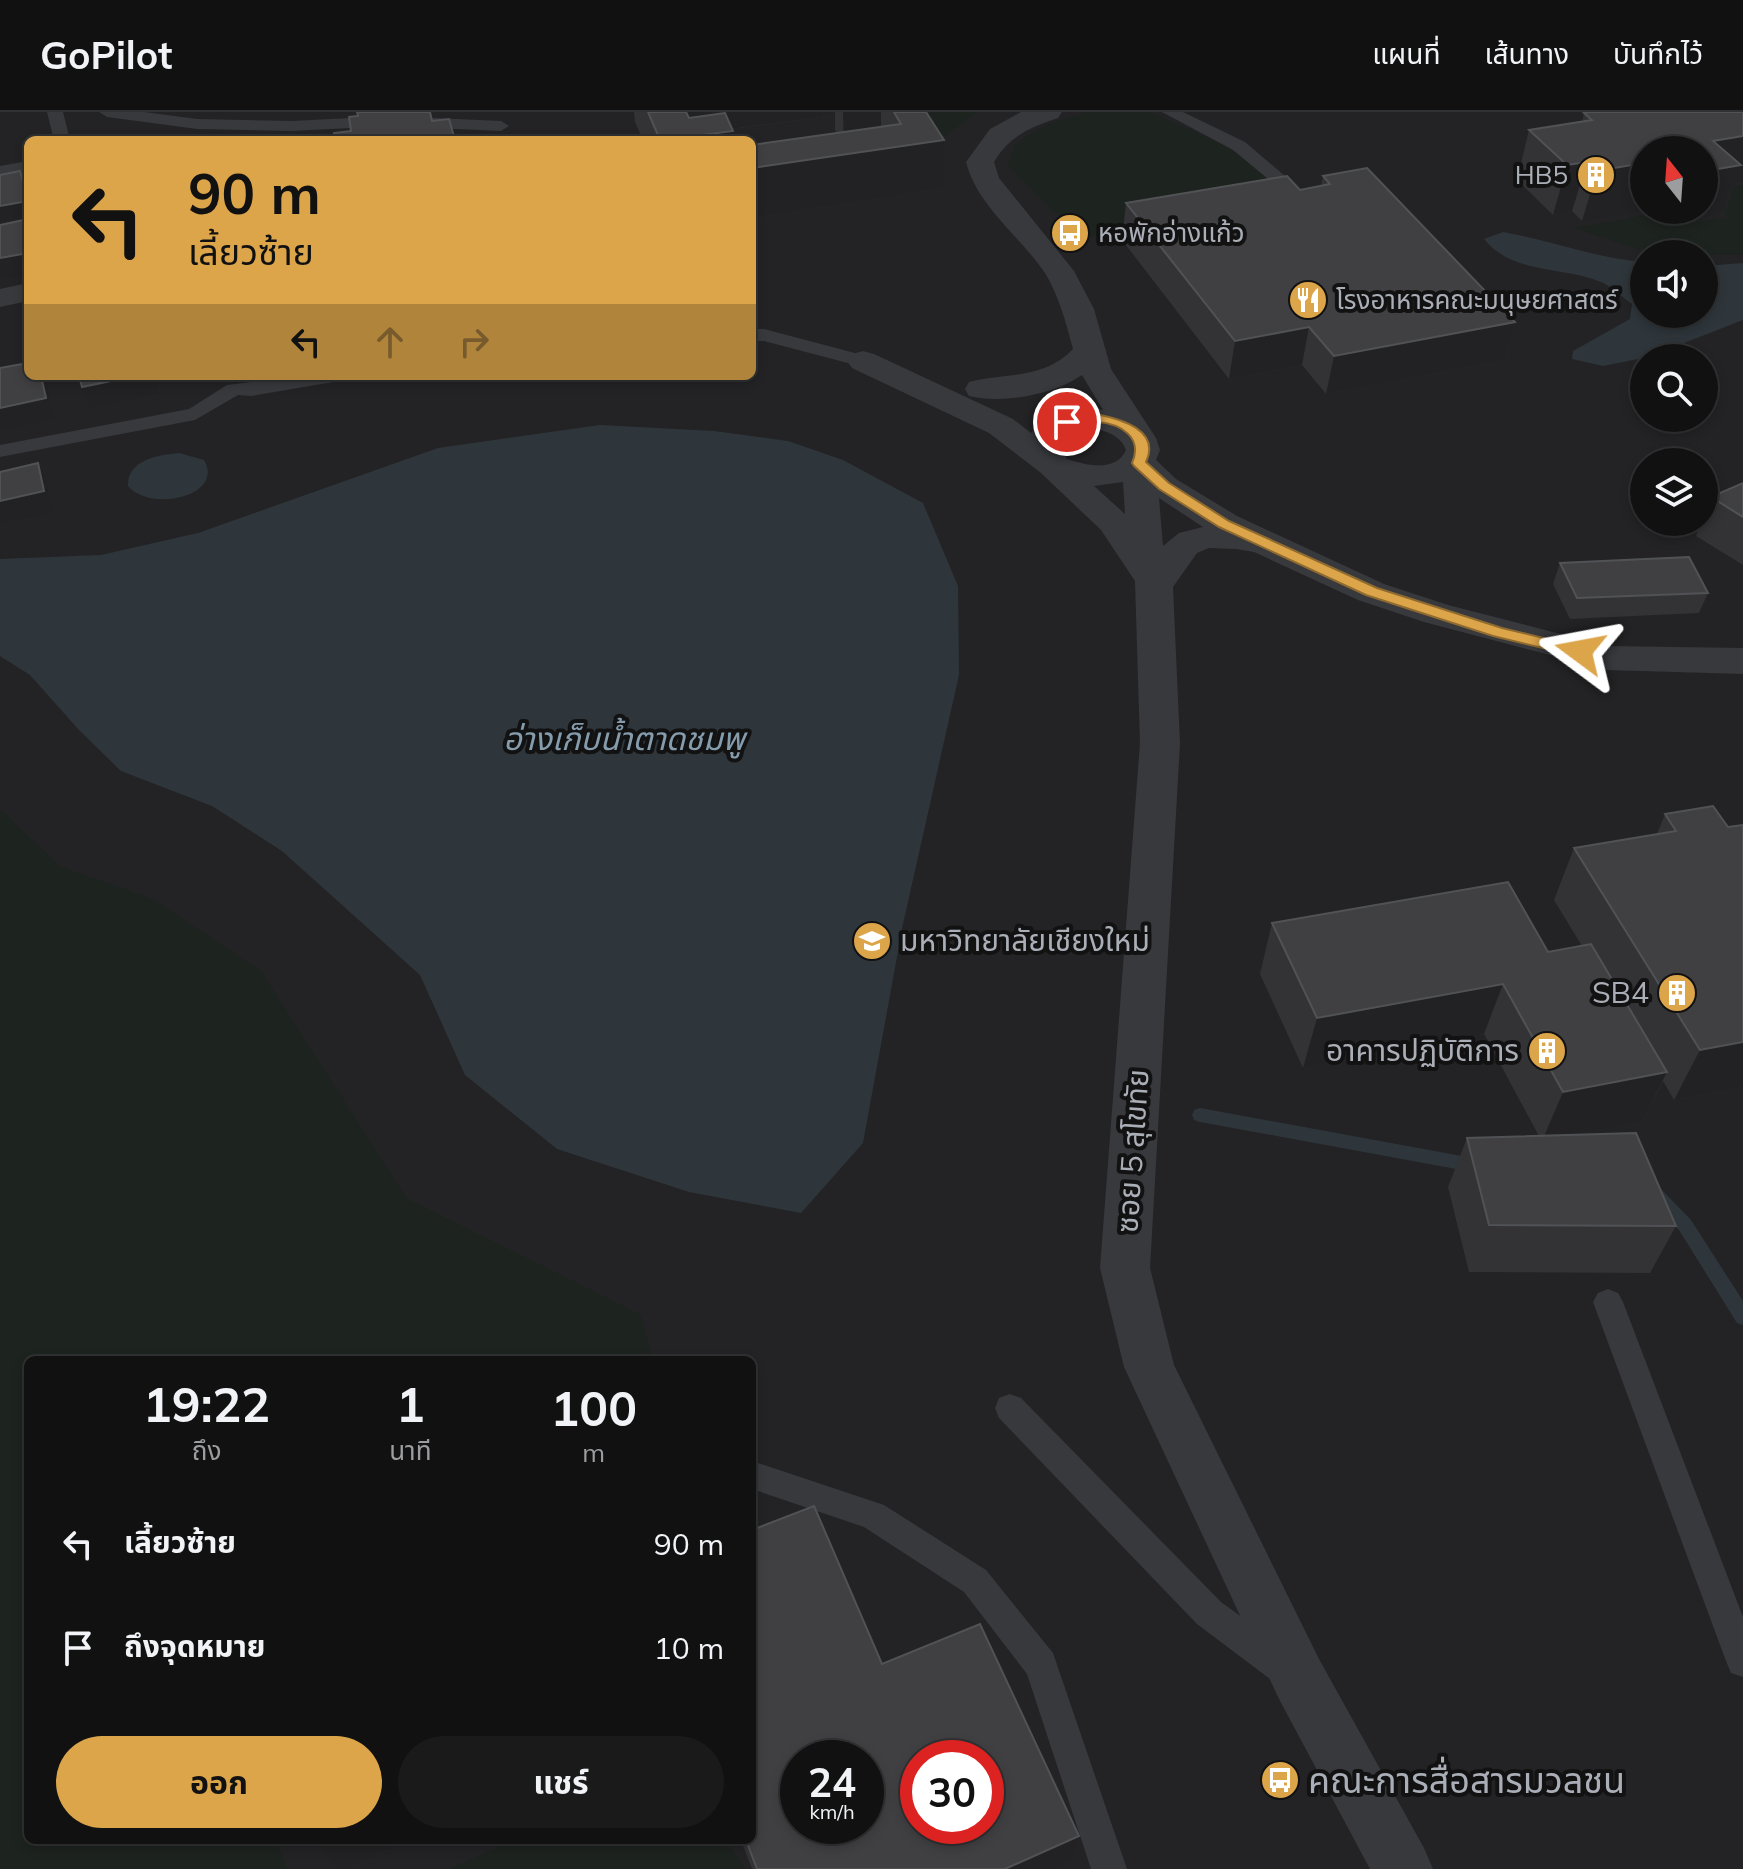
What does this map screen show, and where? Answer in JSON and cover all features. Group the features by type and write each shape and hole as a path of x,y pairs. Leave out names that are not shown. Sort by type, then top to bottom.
{"street":[{"path":"1048,112 1007,128 990,143 980,162 985,180 1059,271 1078,309 1093,360 1135,446 1164,486 1224,524 1371,592 1499,633 1607,658 1743,661"},
{"path":"0,175 24,171"},
{"path":"0,298 24,293"},
{"path":"981,389 1034,387 1079,363 1093,360"},
{"path":"1093,360 1072,420 1047,433 1041,443 1053,466 1070,473 1099,478 1127,472 1135,446"},
{"path":"863,361 940,382 981,389 1072,420 1106,420 1135,446"},
{"path":"863,361 1001,426 1053,466 1114,523 1155,587 1183,545 1202,538 1232,536 1276,547"},
{"name":"ซอย 5 สุโขทัย","path":"1135,446 1145,549 1155,587 1160,743 1125,1268 1149,1367 1299,1679 1403,1869"}],"lane":[{"path":"55,112 61,136"},
{"path":"107,112 197,124 292,126 389,121 501,126"},
{"path":"1170,112 1239,146 1307,202 1320,202"},
{"path":"756,335 863,361"},
{"path":"0,451 195,414 228,382 251,390 310,380"},
{"path":"1608,1302 1743,1661"},
{"path":"1010,1408 1209,1613 1299,1679"},
{"path":"756,1476 873,1515 975,1581 1041,1665 1109,1869"}],"shaded area":[{"name":"มหาวิทยาลัยเชียงใหม่","path":"0,112 1743,112 1743,1869 0,1869"},
{"path":"909,112 977,112 945,136 924,134"},
{"path":"1088,112 1149,112 1239,151 1291,197 1080,238 1008,166 1014,145 1045,125"},
{"path":"1743,185 1743,255 1718,255 1718,240 1630,240 1630,246 1574,228 1630,218 1630,224 1718,224 1718,219 1728,217 1718,207 1718,189"},
{"path":"0,809 59,866 152,899 260,970 407,1199 641,1315 651,1356 24,1356 24,1844 278,1844 287,1869 0,1869"},
{"path":"505,1844 728,1844 745,1869 450,1869"}],"water":[{"path":"1503,232 1630,260 1630,302 1601,282 1509,259 1484,239"},
{"path":"1743,263 1743,320 1681,344 1630,344 1630,361 1603,366 1572,359 1573,351 1630,319 1630,328 1718,328 1718,265"},
{"name":"อ่างเก็บน้ำตาดชมพู","path":"600,425 714,431 788,441 843,460 923,503 958,586 959,675 903,924 863,1143 801,1213 689,1192 557,1149 465,1075 420,975 282,851 212,806 121,771 30,675 0,656 0,559 101,555 198,533 438,448"},
{"path":"179,453 204,460 208,473 204,483 195,491 182,497 153,498 139,494 128,486 133,470 145,460"}],"building":[{"path":"357,112 430,112 432,121 449,119 454,136 334,136 334,133 351,131 349,117 358,116"},
{"path":"648,112 686,112 689,118 725,113 733,131 695,136 658,136"},
{"path":"894,112 926,112 944,140 756,167 756,144 901,124"},
{"path":"1743,112 1743,136 1718,140 1718,136 1630,136 1630,165 1597,171 1587,162 1567,165 1529,130 1592,120 1584,113"},
{"path":"1718,145 1741,165 1718,169"},
{"name":"โรงอาหารคณะมนุษยศาสตร์","path":"1367,168 1515,322 1334,356 1309,327 1235,341 1126,203 1287,176 1300,190 1330,184 1323,176"},
{"path":"20,171 24,202 0,206 0,175"},
{"path":"24,220 24,254 0,258 0,225"},
{"path":"24,364 24,380 42,380 46,398 0,408 0,368"},
{"path":"80,380 116,380 82,387"},
{"path":"38,463 44,491 0,501 0,472"},
{"path":"1743,483 1743,517 1718,501 1718,494"},
{"path":"1689,557 1708,593 1577,598 1560,563"},
{"path":"1713,806 1728,827 1743,825 1743,1042 1700,1050 1574,848 1676,831 1665,814"},
{"path":"1508,882 1548,952 1591,944 1667,1072 1563,1092 1503,984 1317,1018 1272,923"},
{"path":"1636,1133 1676,1226 1489,1225 1467,1138"},
{"path":"814,1506 882,1664 980,1624 1079,1836 1005,1869 757,1869 748,1844 756,1844 756,1528"}],"waterway":[{"path":"1200,1115 1478,1166"},
{"path":"1655,1194 1685,1225 1743,1317"}],"place":[{"name":"HB5","path":"1596,175"},
{"name":"หอพักอ่างแก้ว","path":"1070,233"},
{"name":"โรงอาหารคณะมนุษยศาสตร์","path":"1308,300"},
{"name":"มหาวิทยาลัยเชียงใหม่","path":"872,941"},
{"name":"SB4","path":"1677,993"},
{"name":"อาคารปฏิบัติการ","path":"1547,1051"},
{"name":"คณะการสื่อสารมวลชน","path":"1280,1780"}],"route":[{"path":"1067,422 1096,418 1132,430 1141,440 1144,452 1139,463 1164,486 1224,524 1371,592 1499,633 1580,651"}]}
